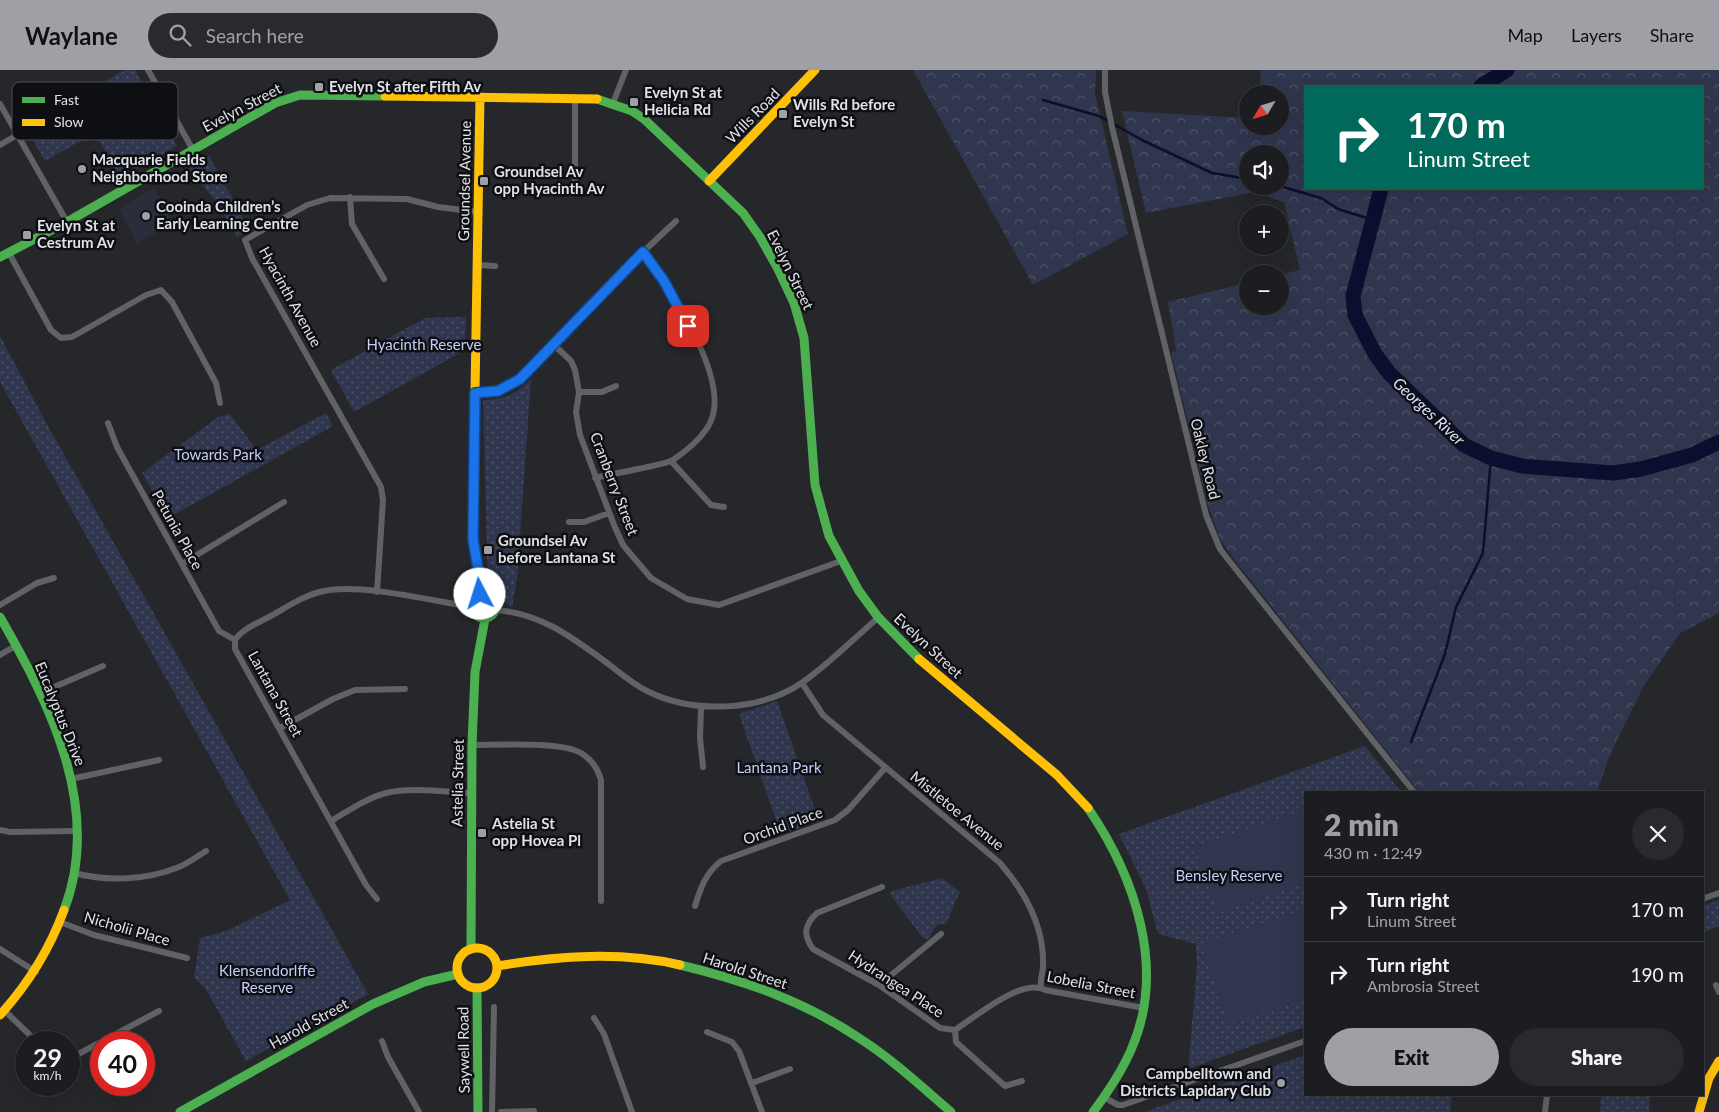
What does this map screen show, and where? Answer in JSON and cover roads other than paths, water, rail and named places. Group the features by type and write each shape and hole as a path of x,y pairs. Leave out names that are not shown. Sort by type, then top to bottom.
{"street":[{"path":"148,70 155,82"},
{"path":"612,103 626,70"},
{"name":"Wills Road","path":"710,181 816,70"},
{"name":"Oakley Road","path":"1105,70 1104,92 1112,127 1206,515 1214,536 1230,562 1413,791"},
{"name":"Evelyn Street","path":"0,257 67,222 275,103 300,95 597,100 612,103 632,111 644,120 710,181 750,222 773,261 799,316 807,355 809,436 814,485 823,518 841,562 878,618 914,657 1068,785 1099,825 1132,888 1141,917 1147,963 1144,1008 1132,1050 1120,1076 1093,1112"},
{"name":"Groundsel Avenue","path":"480,97 473,539 482,594"},
{"path":"575,99 575,181"},
{"path":"0,104 12,125"},
{"path":"178,123 193,150"},
{"path":"0,145 12,138"},
{"path":"21,140 67,222"},
{"name":"Hyacinth Avenue","path":"377,592 383,500 381,487 252,258 245,240 307,205 330,198 407,199 438,207 478,212"},
{"path":"350,198 352,224 384,279"},
{"path":"475,393 498,391 513,384 676,221"},
{"path":"9,252 51,330 61,338 72,337 146,295 161,290 172,302 216,382 220,403"},
{"path":"595,478 671,462 700,437 710,422 714,408 710,370 705,355 664,281 643,252"},
{"path":"477,265 495,266"},
{"name":"Cranberry Street","path":"554,345 571,361 579,392 576,412 580,435 595,478 623,545 651,578 687,599 719,605 841,562"},
{"path":"579,392 602,392 616,386"},
{"name":"Petunia Place","path":"108,422 117,447 218,631 235,640"},
{"path":"671,462 711,505 724,507"},
{"path":"182,564 284,502"},
{"path":"569,522 584,522 610,513"},
{"path":"0,605 37,583 54,578"},
{"name":"Lantana Street","path":"377,899 366,885 236,649 235,640 242,632 311,595 337,589 377,592 471,607"},
{"path":"482,594 493,598 496,610 485,619 476,616 471,607 474,598 482,594"},
{"path":"496,610 529,614 548,623 567,633 646,691 679,703 701,708 746,705 802,683 878,618"},
{"name":"Eucalyptus Drive","path":"0,616 17,645 40,692 71,779 76,807 74,873 52,945 36,972 2,1013"},
{"name":"Astelia Street","path":"471,949 471,793 475,672 485,619"},
{"path":"0,655 17,645"},
{"path":"40,692 103,666"},
{"name":"Mistletoe Avenue","path":"802,683 823,715 1000,863 1016,881 1033,913 1039,931 1043,968 1041,988"},
{"path":"280,728 333,699 355,690 405,689"},
{"path":"701,708 700,738 703,767"},
{"path":"472,745 564,746 580,752 592,762 599,771 601,780 601,901"},
{"path":"71,779 159,760"},
{"name":"Orchid Place","path":"696,906 702,883 711,869 722,862 835,820 848,810 885,768"},
{"path":"331,821 386,793 471,793"},
{"path":"0,830 10,832 76,831"},
{"path":"74,873 95,878 146,876 180,867 206,851"},
{"name":"Hydrangea Place","path":"882,887 817,913 809,921 806,929 806,939 813,949 879,985 940,1028 955,1030 956,1042 1005,1086 1022,1081"},
{"path":"1704,898 1719,893"},
{"name":"Nicholii Place","path":"60,922 94,935 187,958"},
{"path":"879,985 941,934"},
{"path":"0,949 36,972"},
{"path":"471,949 486,950 492,955 497,966 492,980 486,986 477,988 464,983 458,974 460,958 471,949"},
{"name":"Harold Street","path":"497,966 528,959 618,957 676,964 742,981 785,997 843,1028 878,1050 951,1112"},
{"name":"Harold Street","path":"180,1112 374,1004 424,982 458,974"},
{"path":"1716,985 1719,992"},
{"name":"Saywell Road","path":"477,988 478,1112"},
{"name":"Lobelia Street","path":"955,1030 985,1007 1016,992 1041,988 1144,1008"},
{"path":"492,1112 494,1007"},
{"path":"80,1053 159,1011"},
{"path":"2,1013 24,1031"},
{"path":"594,1018 604,1034 632,1112"},
{"path":"707,1032 732,1042 739,1051 762,1112"},
{"path":"382,1041 388,1057 419,1112"},
{"path":"1105,1098 1118,1105 1122,1105 1304,1041"},
{"path":"1704,1093 1719,1061"},
{"path":"752,1083 790,1069"},
{"path":"1545,1112 1546,1096"},
{"path":"1699,1112 1703,1096"},
{"path":"501,1112 534,1110"}],"waterway":[{"name":"Georges River","path":"1483,85 1507,70"},
{"path":"1043,100 1099,116 1142,140 1212,173 1239,178"},
{"path":"1289,189 1321,198 1338,209 1373,220"},
{"name":"Georges River","path":"1381,190 1353,296 1355,315 1375,354 1389,373 1464,445 1491,458 1522,466 1613,473 1641,469 1692,455 1719,442"},
{"path":"1411,742 1445,654 1456,607 1483,553 1491,458"}],"place":[{"name":"Evelyn St after Fifth Av","path":"319,87"},
{"name":"Evelyn St at Helicia Rd","path":"634,102"},
{"name":"Wills Rd before Evelyn St","path":"783,114"},
{"name":"Macquarie Fields Neighborhood Store","path":"82,169"},
{"name":"Groundsel Av opp Hyacinth Av","path":"484,181"},
{"name":"Cooinda Children’s Early Learning Centre","path":"146,216"},
{"name":"Evelyn St at Cestrum Av","path":"27,235"},
{"name":"Groundsel Av before Lantana St","path":"488,550"},
{"name":"Astelia St opp Hovea Pl","path":"482,833"},
{"name":"Campbelltown and Districts Lapidary Club","path":"1281,1083"}],"park label":[{"name":"Hyacinth Reserve","path":"424,345"},
{"name":"Towards Park","path":"218,455"},
{"name":"Lantana Park","path":"779,768"},
{"name":"Bensley Reserve","path":"1229,876"},
{"name":"Klensendorlffe Reserve","path":"267,980"}]}
